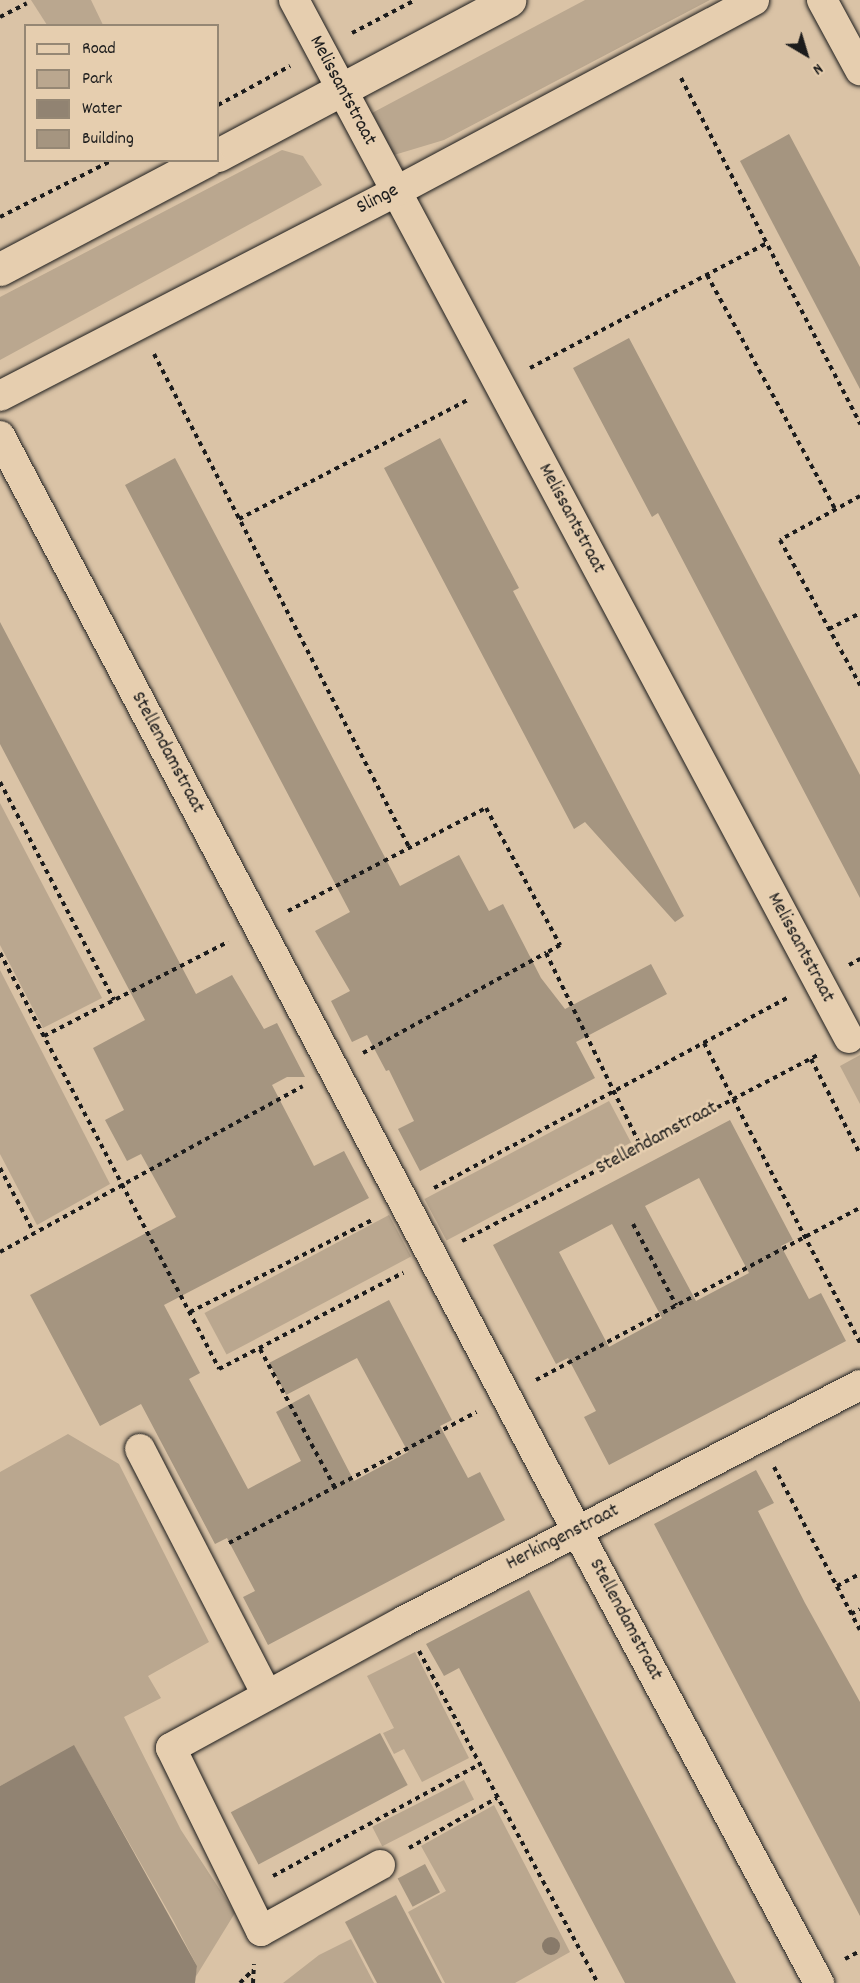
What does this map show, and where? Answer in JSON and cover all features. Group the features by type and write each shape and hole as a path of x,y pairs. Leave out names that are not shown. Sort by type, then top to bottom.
{"street":[{"name":"Melissantstraat","path":"294,0 849,1038"},
{"path":"219,154 509,0"},
{"name":"Slinge","path":"0,396 395,192 754,0"},
{"path":"822,0 860,70"},
{"path":"0,268 203,162"},
{"name":"Stellendamstraat","path":"0,436 577,1531 819,1983"},
{"name":"Herkingenstraat","path":"380,1865 261,1931 171,1748 404,1621 860,1385"},
{"path":"140,1449 267,1695"}],"path":[{"path":"0,17 27,3"},
{"path":"665,47 860,424"},
{"path":"0,217 109,162"},
{"path":"707,275 835,509"},
{"path":"139,324 409,848"},
{"path":"860,496 780,540 860,685"},
{"path":"829,629 860,613"},
{"path":"0,782 114,1000"},
{"path":"0,1251 560,945 486,808 44,1036"},
{"path":"0,953 190,1312 405,1204 818,981"},
{"path":"546,953 640,1147"},
{"name":"Stellendamstraat","path":"190,1312 219,1369 849,1038"},
{"path":"704,1043 860,1343"},
{"path":"811,1058 860,1154"},
{"path":"0,1168 34,1233"},
{"path":"633,1224 676,1305"},
{"path":"260,1349 334,1486"},
{"path":"759,1437 860,1630"},
{"path":"837,1586 860,1574"},
{"path":"851,1614 860,1609"},
{"path":"404,1621 478,1765 598,1983"},
{"path":"242,1893 478,1765"},
{"path":"380,1865 497,1798"},
{"path":"240,1983 252,1970"}],"green space":[{"path":"31,0 91,0 103,24 46,24"},
{"path":"585,0 710,0 444,140 394,155 372,113"},
{"path":"282,150 303,156 322,185 0,360 0,297"},
{"path":"0,803 102,998 43,1028 0,945"},
{"path":"0,970 110,1184 37,1225 0,1154"},
{"path":"860,1055 860,1104 840,1066"},
{"path":"609,1101 631,1142 447,1241 424,1199"},
{"path":"389,1215 411,1256 227,1355 204,1313"},
{"path":"68,1434 119,1464 209,1642 148,1676 161,1698 124,1717 181,1830 235,1913 195,1978 197,1966 74,1746 0,1786 0,1472"},
{"path":"415,1652 469,1758 422,1782 404,1749 394,1754 383,1733 394,1728 367,1676"},
{"path":"464,1780 474,1800 382,1846 372,1827"},
{"path":"494,1805 570,1952 515,1983 445,1983 408,1912 446,1891 421,1846"},
{"path":"351,1939 374,1983 283,1983 319,1955"}],"water":[{"path":"74,1745 197,1966 195,1983 0,1983 0,1786"}],"building":[{"path":"789,134 860,267 860,389 740,161"},
{"path":"629,338 860,775 860,898 658,513 652,517 573,368"},
{"path":"440,438 519,588 513,591 684,916 675,922 585,822 574,829 384,468"},
{"path":"175,458 400,886 459,855 489,911 503,904 541,978 565,1009 651,964 667,994 576,1042 595,1078 420,1171 398,1129 414,1121 389,1070 386,1071 367,1035 352,1042 331,1001 350,991 315,931 350,912 125,485"},
{"path":"0,622 196,994 232,975 264,1029 277,1023 305,1077 287,1077 272,1085 314,1166 344,1151 369,1198 164,1305 200,1373 189,1379 248,1489 301,1461 276,1412 309,1394 354,1481 408,1452 357,1358 286,1395 269,1363 389,1300 452,1420 440,1426 468,1478 480,1472 505,1520 268,1645 243,1597 255,1591 227,1538 215,1544 141,1404 100,1426 30,1295 176,1217 141,1154 127,1161 105,1120 124,1110 93,1048 145,1020 0,744"},
{"path":"730,1120 793,1240 781,1246 809,1299 821,1293 846,1341 609,1465 584,1417 596,1411 568,1358 556,1364 493,1245","holes":["699,1178 749,1273 696,1301 645,1206","612,1224 662,1318 609,1347 559,1252"]},
{"path":"756,1470 774,1503 758,1511 805,1603 860,1702 860,1916 654,1524"},
{"path":"529,1590 736,1983 625,1983 459,1668 444,1676 426,1644"},
{"path":"380,1733 408,1785 258,1864 231,1812"},
{"path":"425,1864 440,1892 413,1907 398,1879"},
{"path":"396,1895 442,1983 377,1983 345,1922"}]}
